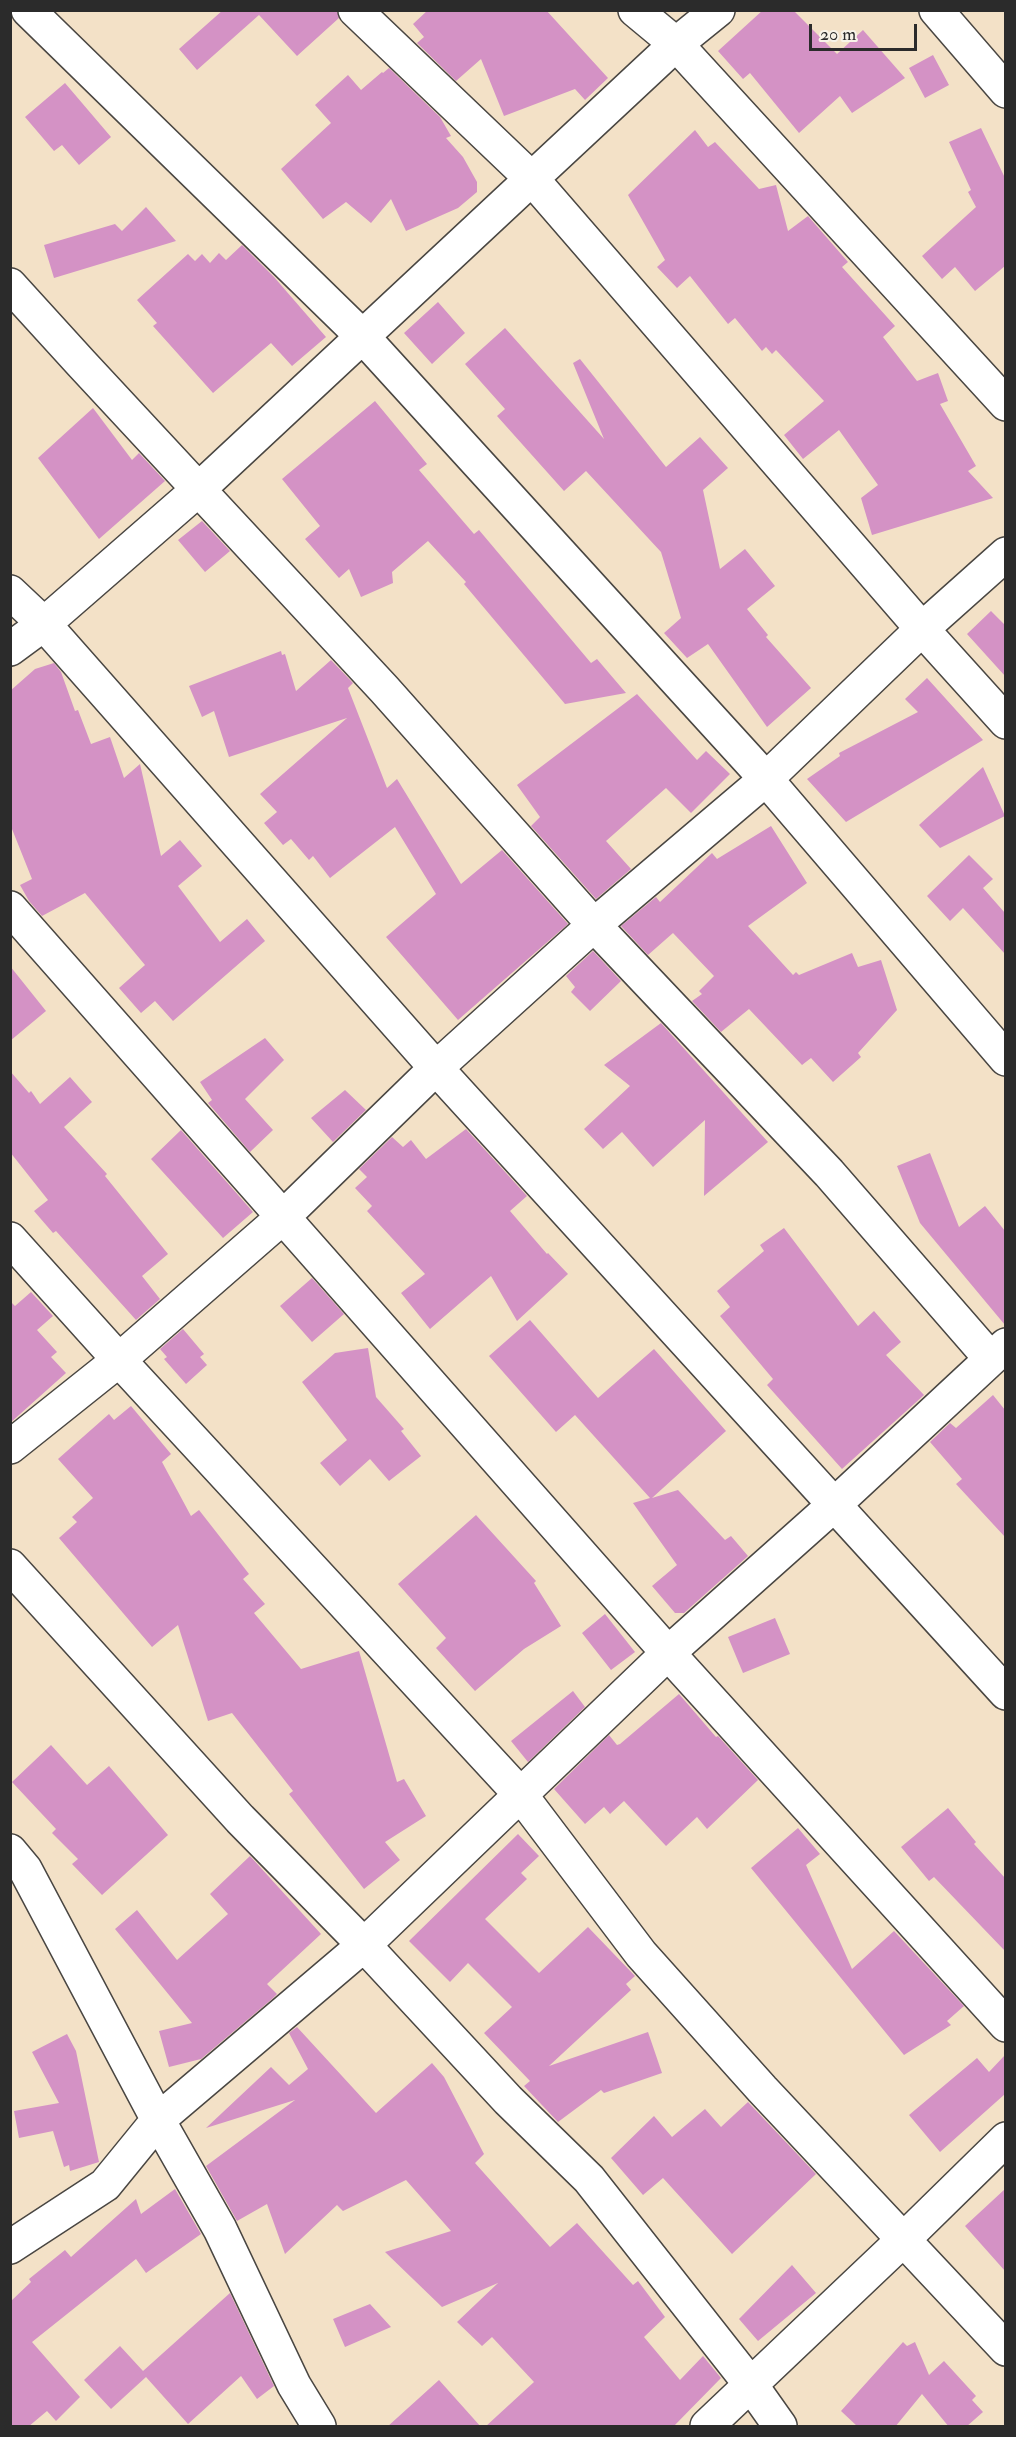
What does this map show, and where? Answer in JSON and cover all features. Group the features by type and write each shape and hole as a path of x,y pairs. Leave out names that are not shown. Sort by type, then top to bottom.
{"street":[{"path":"28,10 363,337 766,779 1005,1059"},
{"path":"355,10 533,180 1005,722"},
{"path":"635,10 676,44 1005,404"},
{"path":"10,649 44,624 199,489 533,180 676,44 718,10"},
{"path":"936,10 1005,91"},
{"path":"10,285 384,689 594,925 998,1352 834,1505 668,1653 364,1945 158,2120 105,2185 10,2247"},
{"path":"10,1447 119,1359 283,1217 436,1068 594,925 766,779 922,629 1005,554"},
{"path":"10,592 44,624 436,1068 1005,1693"},
{"path":"10,908 668,1653 1005,2025"},
{"path":"10,1239 520,1794 641,1954 762,2089 1005,2349"},
{"path":"10,1566 240,1819 364,1945 508,2100 589,2179 751,2385 780,2427"},
{"path":"10,1851 25,1869 158,2120 220,2229 294,2385 319,2427"},
{"path":"706,2427 904,2240 1005,2139"}],"building":[{"path":"223,10 337,10 339,18 297,56 259,15 197,70 179,49"},
{"path":"428,10 546,10 608,78 585,100 575,89 504,116 481,59 456,81 417,43 424,37 413,24"},
{"path":"763,10 793,10 837,54 863,30 905,78 852,113 840,96 799,133 750,73 743,79 718,51"},
{"path":"933,55 949,85 925,98 909,68"},
{"path":"389,68 440,117 451,136 446,138 463,157 477,182 477,192 458,208 406,231 391,199 371,223 346,202 323,219 281,169 331,123 315,105 348,75 361,90"},
{"path":"65,83 111,137 79,165 62,145 54,151 25,117"},
{"path":"981,128 1005,178 1005,266 975,291 955,267 942,279 922,256 976,207 968,192 971,190 949,142"},
{"path":"695,130 708,147 715,142 759,189 776,185 788,231 808,216 848,262 842,267 895,326 883,337 917,381 938,373 948,401 940,404 976,466 968,471 993,498 872,535 861,498 878,485 839,430 803,459 784,435 824,401 776,350 772,354 766,347 762,351 735,318 728,324 690,276 677,288 657,267 665,260 628,195"},
{"path":"146,207 176,241 54,278 44,245 115,224 122,231"},
{"path":"242,245 274,277 326,337 292,366 271,343 213,393 153,326 157,323 137,300 188,254 195,261 202,254 210,263 219,253 226,260"},
{"path":"438,302 465,333 432,364 404,333"},
{"path":"505,328 604,439 573,363 580,359 666,467 700,437 728,468 703,490 720,569 745,549 775,586 747,609 768,635 766,637 811,688 767,727 708,644 687,658 664,633 681,618 661,552 586,471 564,491 497,416 505,409 465,364"},
{"path":"375,401 427,464 419,470 474,534 479,530 591,663 597,659 626,693 565,704 464,584 466,582 428,541 392,572 393,583 361,597 349,569 339,578 305,539 320,526 282,479"},
{"path":"93,408 132,460 139,453 165,481 99,539 38,458"},
{"path":"202,521 230,551 205,572 178,540"},
{"path":"991,611 1005,625 1005,676 967,634"},
{"path":"281,651 282,655 285,654 296,691 331,660 353,683 348,688 387,788 397,779 461,884 502,850 568,924 458,1020 386,937 436,894 395,827 330,878 313,856 309,860 291,839 283,845 264,823 277,812 260,794 347,718 229,757 214,711 202,717 189,686"},
{"path":"54,663 61,672 75,711 78,710 91,744 110,737 124,778 140,764 161,856 180,840 202,866 178,886 220,942 247,919 265,941 173,1021 155,1001 141,1013 119,988 145,965 85,893 42,916 29,901 20,885 32,879 10,824 10,691 35,669"},
{"path":"927,678 983,740 846,822 807,779 840,756 839,753 918,712 905,699"},
{"path":"637,694 697,760 706,751 730,774 691,813 666,788 606,841 631,869 596,899 531,826 540,817 517,785"},
{"path":"983,767 1005,816 940,848 919,825"},
{"path":"771,826 807,883 748,926 793,975 796,972 799,975 852,953 858,967 881,960 897,1010 858,1053 861,1057 833,1082 811,1058 802,1065 749,1009 721,1032 692,1001 702,994 699,991 714,976 673,933 648,955 621,926 656,897 660,902 712,853 717,859"},
{"path":"969,855 993,879 983,888 1005,913 1005,954 963,908 950,921 927,896"},
{"path":"593,951 621,981 590,1011 571,992 575,987 566,976"},
{"path":"10,966 46,1011 10,1041"},
{"path":"661,1023 768,1142 704,1196 705,1120 653,1167 622,1132 603,1149 584,1129 630,1086 604,1065"},
{"path":"265,1038 284,1060 245,1099 273,1130 250,1152 208,1103 212,1100 200,1082"},
{"path":"10,1071 29,1093 31,1091 40,1104 70,1077 92,1102 64,1127 107,1174 105,1176 168,1254 142,1276 160,1299 136,1320 56,1231 53,1233 34,1211 48,1200 10,1152"},
{"path":"345,1090 366,1110 333,1142 311,1118"},
{"path":"466,1129 527,1196 510,1211 547,1254 568,1274 517,1321 491,1276 430,1329 401,1293 425,1274 367,1211 372,1206 355,1188 367,1177 359,1169 392,1137 403,1147 411,1140 426,1159"},
{"path":"181,1130 253,1212 223,1238 151,1159"},
{"path":"930,1153 959,1227 985,1206 1005,1231 1005,1325 920,1223 897,1166"},
{"path":"784,1228 858,1326 874,1311 901,1342 886,1355 924,1395 842,1469 767,1385 773,1379 720,1316 730,1307 717,1291 764,1251 760,1245"},
{"path":"312,1278 344,1314 312,1342 280,1306"},
{"path":"31,1292 53,1316 37,1330 57,1352 51,1357 66,1373 10,1423 10,1301 15,1306"},
{"path":"530,1320 598,1398 654,1349 726,1431 652,1498 678,1490 725,1540 731,1536 748,1556 684,1613 675,1613 652,1586 677,1565 633,1503 650,1498 575,1415 556,1432 489,1356"},
{"path":"183,1329 204,1354 200,1357 207,1365 186,1384 164,1359 167,1357 160,1349"},
{"path":"368,1348 376,1397 404,1429 401,1431 421,1456 389,1481 370,1459 340,1486 320,1463 347,1440 302,1382 335,1353"},
{"path":"993,1395 1005,1410 1005,1537 956,1484 962,1479 930,1442 950,1423 956,1428"},
{"path":"131,1406 171,1454 162,1462 191,1516 199,1510 249,1574 243,1579 265,1604 254,1613 301,1669 359,1651 397,1782 404,1779 426,1816 385,1842 400,1860 364,1889 289,1794 293,1791 232,1713 208,1721 178,1625 152,1647 59,1538 77,1522 72,1517 93,1498 58,1459 109,1414 114,1420"},
{"path":"476,1515 536,1581 534,1583 561,1626 524,1649 475,1691 436,1648 446,1638 398,1584"},
{"path":"605,1614 635,1652 611,1670 582,1633"},
{"path":"775,1618 790,1654 743,1673 728,1637"},
{"path":"573,1691 585,1707 528,1762 511,1741"},
{"path":"679,1694 716,1737 718,1736 758,1780 707,1829 697,1817 666,1846 624,1801 610,1814 604,1807 585,1824 554,1789 609,1735 617,1745 620,1744"},
{"path":"51,1745 87,1785 109,1766 168,1835 102,1895 72,1864 78,1859 52,1833 56,1829 12,1782"},
{"path":"948,1808 976,1842 974,1844 1005,1878 1005,1951 934,1877 929,1881 901,1847"},
{"path":"798,1828 820,1854 806,1865 852,1969 894,1931 964,2006 947,2021 951,2025 904,2055 751,1868"},
{"path":"518,1834 539,1856 521,1873 527,1879 485,1919 539,1973 588,1927 635,1976 626,1984 631,1990 549,2066 648,2032 662,2073 604,2093 601,2090 558,2122 524,2086 530,2081 484,2033 512,2007 468,1963 450,1982 409,1941"},
{"path":"250,1856 321,1934 267,1984 277,1994 272,1999 201,2059 169,2067 159,2031 192,2023 115,1929 137,1910 177,1960 228,1914 210,1894"},
{"path":"297,2027 376,2113 432,2063 444,2077 484,2154 475,2163 550,2247 577,2223 633,2285 638,2281 665,2317 644,2337 680,2380 703,2356 721,2378 673,2427 485,2427 534,2382 492,2337 482,2346 457,2322 498,2283 442,2307 385,2252 451,2231 406,2180 343,2211 337,2205 285,2254 267,2204 237,2221 206,2166 295,2100 206,2128 271,2067 289,2085 308,2069 289,2033"},
{"path":"67,2034 76,2051 99,2162 70,2171 69,2165 64,2167 53,2131 19,2138 14,2111 59,2103 32,2052"},
{"path":"1005,2055 1005,2094 940,2152 909,2115 977,2058 989,2072"},
{"path":"748,2102 816,2174 732,2254 663,2178 643,2195 611,2158 654,2116 672,2137 705,2109 721,2127"},
{"path":"175,2189 201,2234 146,2273 136,2259 32,2342 80,2397 56,2421 47,2411 28,2427 10,2427 10,2302 31,2282 29,2279 65,2250 71,2257 136,2199 141,2214"},
{"path":"1005,2189 1005,2271 965,2226"},
{"path":"792,2265 816,2293 758,2341 739,2319"},
{"path":"230,2293 274,2386 257,2399 241,2376 188,2424 146,2377 111,2409 84,2380 120,2346 143,2371"},
{"path":"370,2304 391,2327 345,2347 333,2319"},
{"path":"903,2342 907,2346 915,2342 929,2375 944,2361 976,2396 972,2400 983,2412 966,2427 949,2427 922,2394 895,2427 858,2427 841,2411"},
{"path":"439,2380 481,2427 387,2427"}]}
